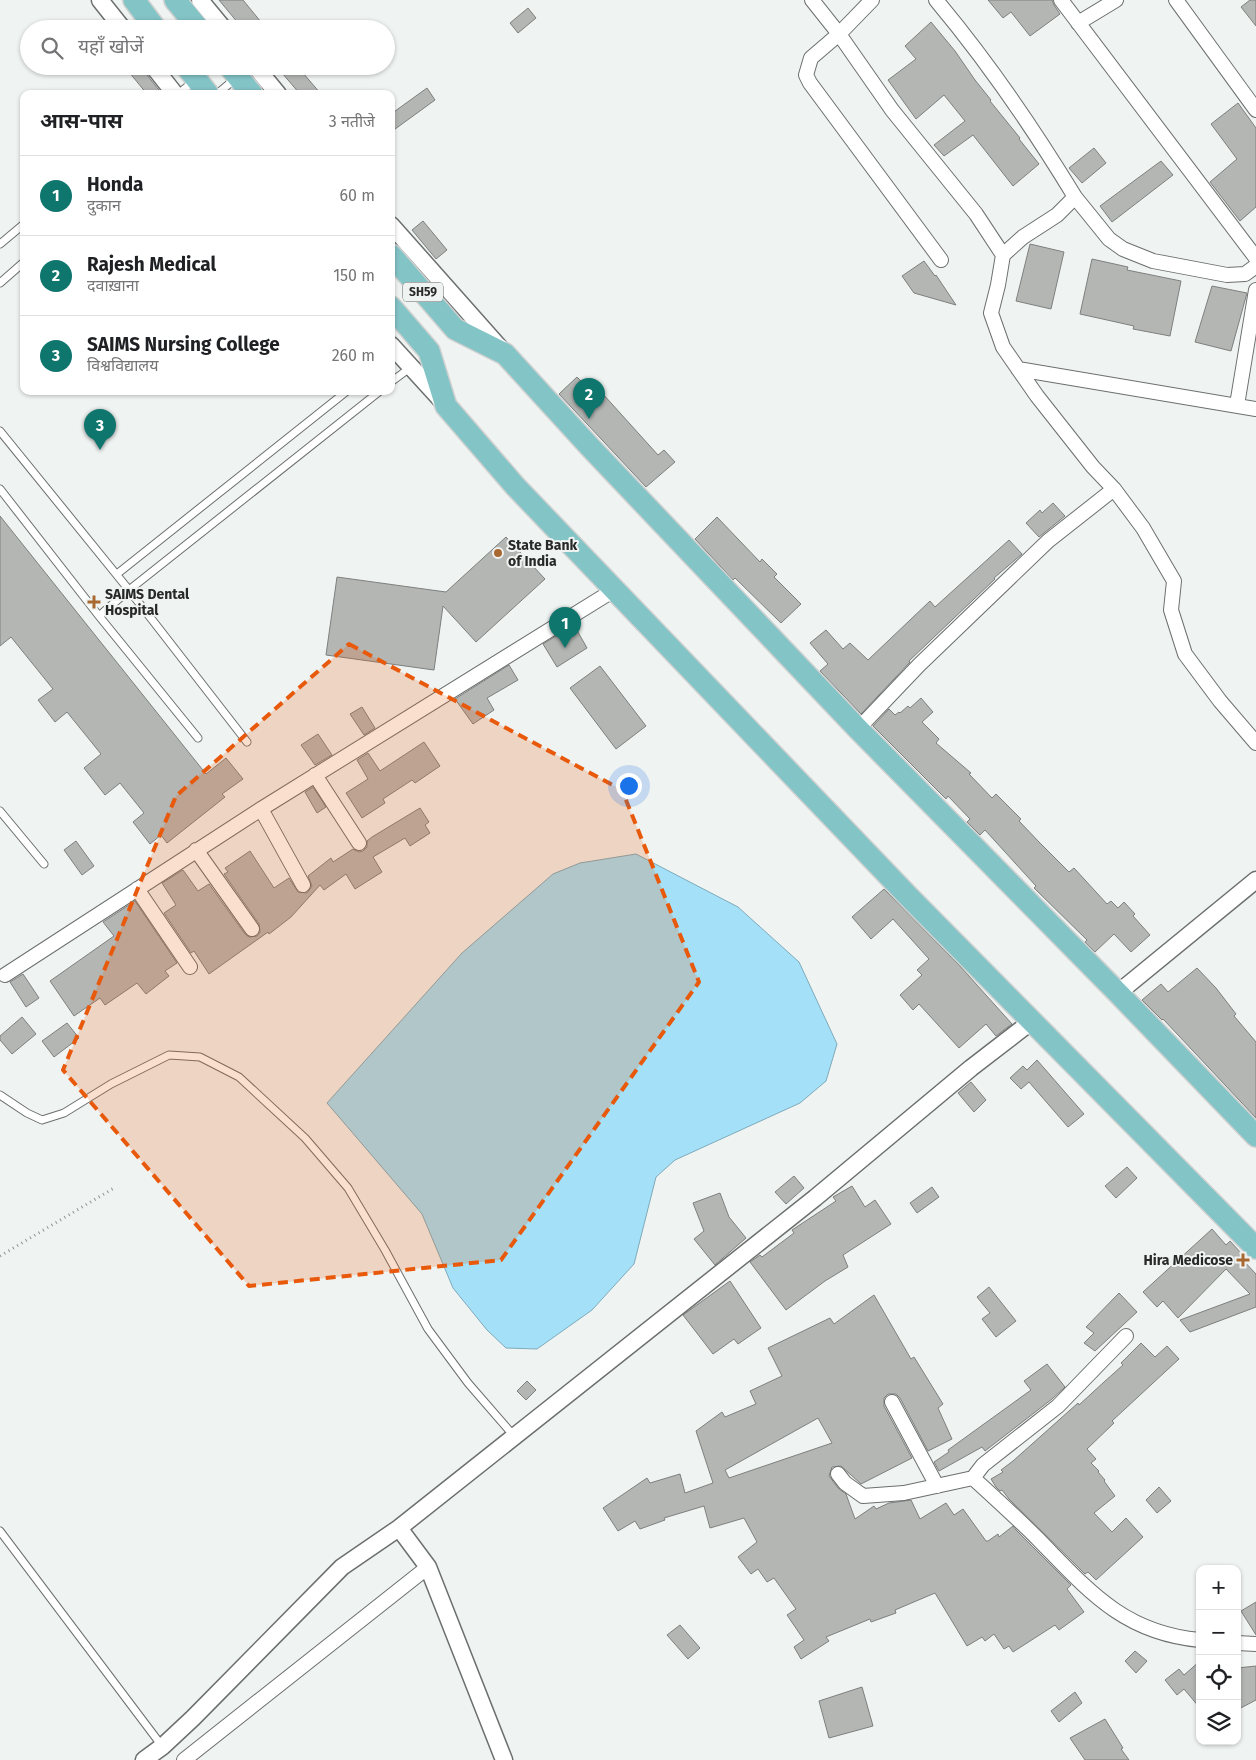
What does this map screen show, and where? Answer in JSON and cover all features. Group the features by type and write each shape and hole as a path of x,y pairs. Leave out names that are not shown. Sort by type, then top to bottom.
{"main road":[{"path":"134,0 149,20"},
{"path":"175,0 192,20"},
{"path":"243,75 250,90"},
{"name":"SH59","path":"395,260 455,329 505,354"},
{"name":"SH59","path":"395,312 429,351 446,406"},
{"path":"505,354 590,447 858,729 1256,1136"},
{"path":"446,406 515,486 614,590 910,897 1256,1248"}],"street":[{"path":"100,0 116,20"},
{"path":"200,0 217,20"},
{"path":"812,0 839,34 892,110 976,214 1003,255"},
{"path":"872,0 839,34 811,58 806,75 810,84 941,260"},
{"path":"936,0 1040,138 1075,197 1110,239 1122,249 1153,261 1227,275 1245,274 1256,266"},
{"path":"1061,0 1256,258"},
{"path":"1078,23 1116,0"},
{"path":"1176,0 1256,110"},
{"path":"160,75 173,90"},
{"path":"249,75 272,90"},
{"path":"1075,197 1057,216 1023,237 1003,255 991,313 1003,347 1037,396 1093,467 1114,489 1143,528 1174,581 1171,610 1185,654 1220,701 1256,743"},
{"path":"395,230 505,354"},
{"path":"1237,405 1256,290"},
{"path":"395,349 446,406"},
{"path":"1018,369 1256,409"},
{"path":"858,729 919,665 1048,541 1114,489"},
{"path":"5,975 196,850 614,590"},
{"path":"315,775 359,843"},
{"path":"261,809 303,885"},
{"path":"196,850 252,929"},
{"path":"1118,993 1256,880"},
{"path":"137,889 190,966"},
{"path":"144,1760 163,1746 193,1718 342,1567 399,1528 808,1204 971,1068 1032,1021"},
{"path":"838,1474 845,1483 863,1496 904,1492 973,1478 983,1465 1058,1406 1126,1336"},
{"path":"892,1402 937,1486"},
{"path":"973,1478 1024,1525 1092,1594 1115,1611 1144,1627 1183,1638 1196,1640"},
{"path":"399,1528 428,1567 504,1760"},
{"path":"184,1760 428,1567"},
{"path":"1241,1643 1256,1644"}],"lane":[{"path":"220,90 236,75"},
{"path":"182,90 197,80"},
{"path":"0,244 20,227"},
{"path":"0,283 20,266"},
{"path":"395,379 411,367"},
{"path":"117,574 342,395"},
{"path":"99,616 129,590 375,395"},
{"path":"0,431 117,574 247,742"},
{"path":"0,489 99,616 198,738"},
{"path":"0,811 44,864"},
{"path":"0,1094 27,1113 42,1120 64,1113 111,1084 169,1055 200,1057 239,1077 305,1138 348,1188 385,1250 428,1329 468,1383 514,1436"},
{"path":"0,1531 163,1746"}],"path":[{"path":"0,1256 114,1188"}],"highlighted area":[{"path":"349,644 622,790 699,982 501,1260 249,1286 63,1070 176,796"}],"water":[{"path":"636,854 738,907 799,962 837,1044 826,1081 800,1103 675,1160 656,1177 634,1264 592,1310 537,1349 506,1348 487,1330 453,1288 422,1214 327,1103 462,953 553,874 580,863"}],"building":[{"path":"219,0 243,0 259,20 236,20"},
{"path":"988,0 1052,0 1060,14 1030,36 1011,12 1003,18"},
{"path":"1250,0 1256,0 1256,26 1241,7"},
{"path":"528,8 536,18 518,33 510,23"},
{"path":"931,22 955,51 990,101 1039,164 1013,186 973,135 944,156 934,145 965,121 944,95 916,119 888,80 916,59 905,46"},
{"path":"131,75 147,75 159,90 144,90"},
{"path":"284,75 305,75 318,90 297,90"},
{"path":"427,88 435,100 395,129 395,111"},
{"path":"1238,103 1256,128 1256,207 1240,221 1210,182 1237,159 1211,124"},
{"path":"1094,148 1106,163 1082,183 1069,168"},
{"path":"1161,161 1173,175 1112,222 1100,206"},
{"path":"423,221 447,250 436,259 412,230"},
{"path":"1030,244 1064,252 1051,309 1016,301"},
{"path":"1092,259 1128,267 1127,270 1181,281 1170,336 1133,329 1134,326 1080,314"},
{"path":"924,261 956,305 914,293 902,276"},
{"path":"1212,286 1247,293 1231,351 1195,342"},
{"path":"577,377 597,397 602,393 658,455 664,450 675,462 646,487 559,394"},
{"path":"1053,503 1065,516 1039,537 1026,523 1040,510 1042,513"},
{"path":"0,516 206,774 226,758 243,779 222,794 225,797 167,843 161,835 150,844 133,822 144,813 120,783 105,795 84,768 101,754 67,712 55,722 38,700 53,689 11,637 0,646"},
{"path":"717,517 760,562 762,559 777,574 774,577 801,604 781,623 735,578 733,580 695,539"},
{"path":"506,537 545,579 476,642 443,606 434,670 326,655 337,577 446,592"},
{"path":"1009,540 1022,554 994,578 909,661 861,714 820,671 828,664 810,643 826,630 843,649 850,643 868,660 930,601 935,607"},
{"path":"574,625 587,648 557,667 543,644"},
{"path":"509,665 518,680 487,698 494,710 473,724 455,699"},
{"path":"600,666 646,726 616,749 570,688"},
{"path":"921,698 933,712 922,722 939,739 936,743 971,773 969,774 992,798 996,794 1021,819 1019,821 1069,872 1074,868 1107,904 1111,901 1118,908 1124,902 1135,914 1133,916 1150,935 1131,952 1114,934 1095,952 1085,942 1087,940 1034,888 1036,886 985,830 980,835 967,822 970,819 948,796 946,799 873,726 889,709 895,715 908,706 910,708"},
{"path":"362,707 375,728 364,735 350,714"},
{"path":"318,734 332,755 315,765 301,745"},
{"path":"424,742 440,766 415,783 412,780 383,799 385,803 362,818 346,793 368,779 357,760 368,753 380,771"},
{"path":"313,787 326,807 317,813 305,792"},
{"path":"420,808 429,822 425,825 430,833 410,846 405,838 373,857 382,872 355,889 346,874 324,890 320,885 291,917 209,974 194,951 191,953 164,913 176,905 162,883 183,870 198,891 209,884 245,934 249,937 257,936 260,932 259,924 224,874 228,872 225,868 250,851 274,888 289,878 298,892 307,893 312,886 308,876 331,858 333,862 353,849 359,852 363,851 367,847 367,841 372,837"},
{"path":"76,841 94,866 82,875 64,850"},
{"path":"884,889 960,966 1012,1024 996,1036 986,1024 959,1048 919,1004 913,1010 900,995 922,975 917,970 929,959 893,919 871,939 852,917"},
{"path":"135,901 177,963 165,971 169,976 146,994 137,983 105,1005 100,998 74,1016 50,981 114,936 103,922"},
{"path":"1197,968 1216,988 1236,1014 1234,1016 1256,1042 1256,1118 1163,1019 1142,1000 1161,984 1168,992"},
{"path":"23,974 39,998 26,1007 10,982"},
{"path":"22,1017 36,1034 12,1054 0,1040 0,1036"},
{"path":"67,1023 79,1038 54,1057 42,1041"},
{"path":"1037,1060 1084,1114 1068,1127 1029,1082 1021,1089 1010,1078 1023,1066 1027,1070"},
{"path":"971,1082 986,1100 974,1112 958,1093"},
{"path":"1127,1167 1137,1178 1116,1198 1105,1186"},
{"path":"794,1176 804,1188 786,1204 775,1192"},
{"path":"852,1186 865,1207 875,1200 891,1224 843,1255 848,1267 825,1281 786,1310 750,1262 760,1255 762,1257 794,1233 792,1230 836,1201 833,1197"},
{"path":"932,1187 939,1197 917,1213 910,1203"},
{"path":"720,1193 729,1217 746,1238 715,1265 694,1239 704,1231 693,1203"},
{"path":"1212,1229 1226,1245 1230,1241 1242,1254 1239,1256 1256,1274 1256,1307 1190,1332 1180,1320 1250,1294 1226,1269 1178,1318 1163,1301 1157,1307 1143,1292"},
{"path":"730,1281 761,1328 738,1344 734,1339 713,1354 683,1315"},
{"path":"989,1287 1016,1321 996,1337 982,1319 990,1313 977,1297"},
{"path":"1119,1293 1137,1312 1095,1351 1084,1343 1094,1333 1086,1327"},
{"path":"874,1295 911,1359 914,1357 943,1404 938,1408 952,1439 928,1451 900,1398 896,1394 888,1394 884,1398 884,1406 912,1458 861,1484 841,1466 832,1467 829,1476 838,1488 846,1494 855,1519 874,1506 876,1509 889,1503 911,1500 920,1519 946,1503 954,1515 963,1509 986,1541 998,1534 999,1537 1013,1526 1071,1585 1067,1589 1084,1612 1059,1630 1055,1625 1013,1652 1009,1646 1004,1649 994,1634 985,1641 982,1637 967,1646 935,1593 895,1610 896,1613 871,1622 870,1619 826,1637 829,1641 801,1659 794,1647 804,1640 787,1615 796,1609 774,1578 767,1582 758,1569 751,1574 738,1557 757,1542 744,1518 710,1528 704,1506 664,1518 665,1520 640,1529 635,1521 618,1531 603,1508 647,1478 650,1483 680,1474 685,1493 713,1483 696,1431 722,1412 725,1417 756,1404 750,1391 782,1376 768,1348 830,1318 834,1324","holes":["818,1418 832,1443 729,1478 725,1470"]},
{"path":"1141,1343 1155,1357 1167,1346 1179,1359 1112,1421 1114,1423 1087,1449 1096,1459 1091,1463 1099,1471 1115,1496 1094,1513 1112,1532 1126,1518 1143,1537 1096,1580 1088,1572 1085,1574 1002,1490 1000,1491 996,1487 991,1479 1003,1472 1001,1470 1078,1403 1079,1405 1123,1365 1121,1363"},
{"path":"1047,1364 1065,1387 985,1451 982,1447 939,1471 934,1462 1031,1390 1024,1381"},
{"path":"527,1381 536,1390 526,1400 517,1391"},
{"path":"1159,1487 1171,1501 1157,1513 1146,1500"},
{"path":"1256,1602 1256,1635 1241,1611"},
{"path":"680,1625 700,1648 688,1659 667,1635"},
{"path":"1135,1651 1147,1661 1136,1673 1125,1661"},
{"path":"1196,1664 1196,1703 1184,1689 1177,1695 1165,1680 1179,1669 1184,1675"},
{"path":"1256,1666 1256,1700 1241,1708 1241,1700 1241,1668"},
{"path":"862,1687 873,1726 829,1738 819,1701"},
{"path":"1075,1692 1082,1703 1059,1722 1051,1711"},
{"path":"1105,1719 1129,1760 1085,1760 1070,1738"}],"place":[{"name":"Rajesh Medical","path":"589,419"},
{"name":"SAIMS Nursing College","path":"100,450"},
{"name":"State Bank of India","path":"498,553"},
{"name":"SAIMS Dental Hospital","path":"94,602"},
{"name":"Honda","path":"565,648"},
{"name":"Hira Medicose","path":"1243,1260"}]}
